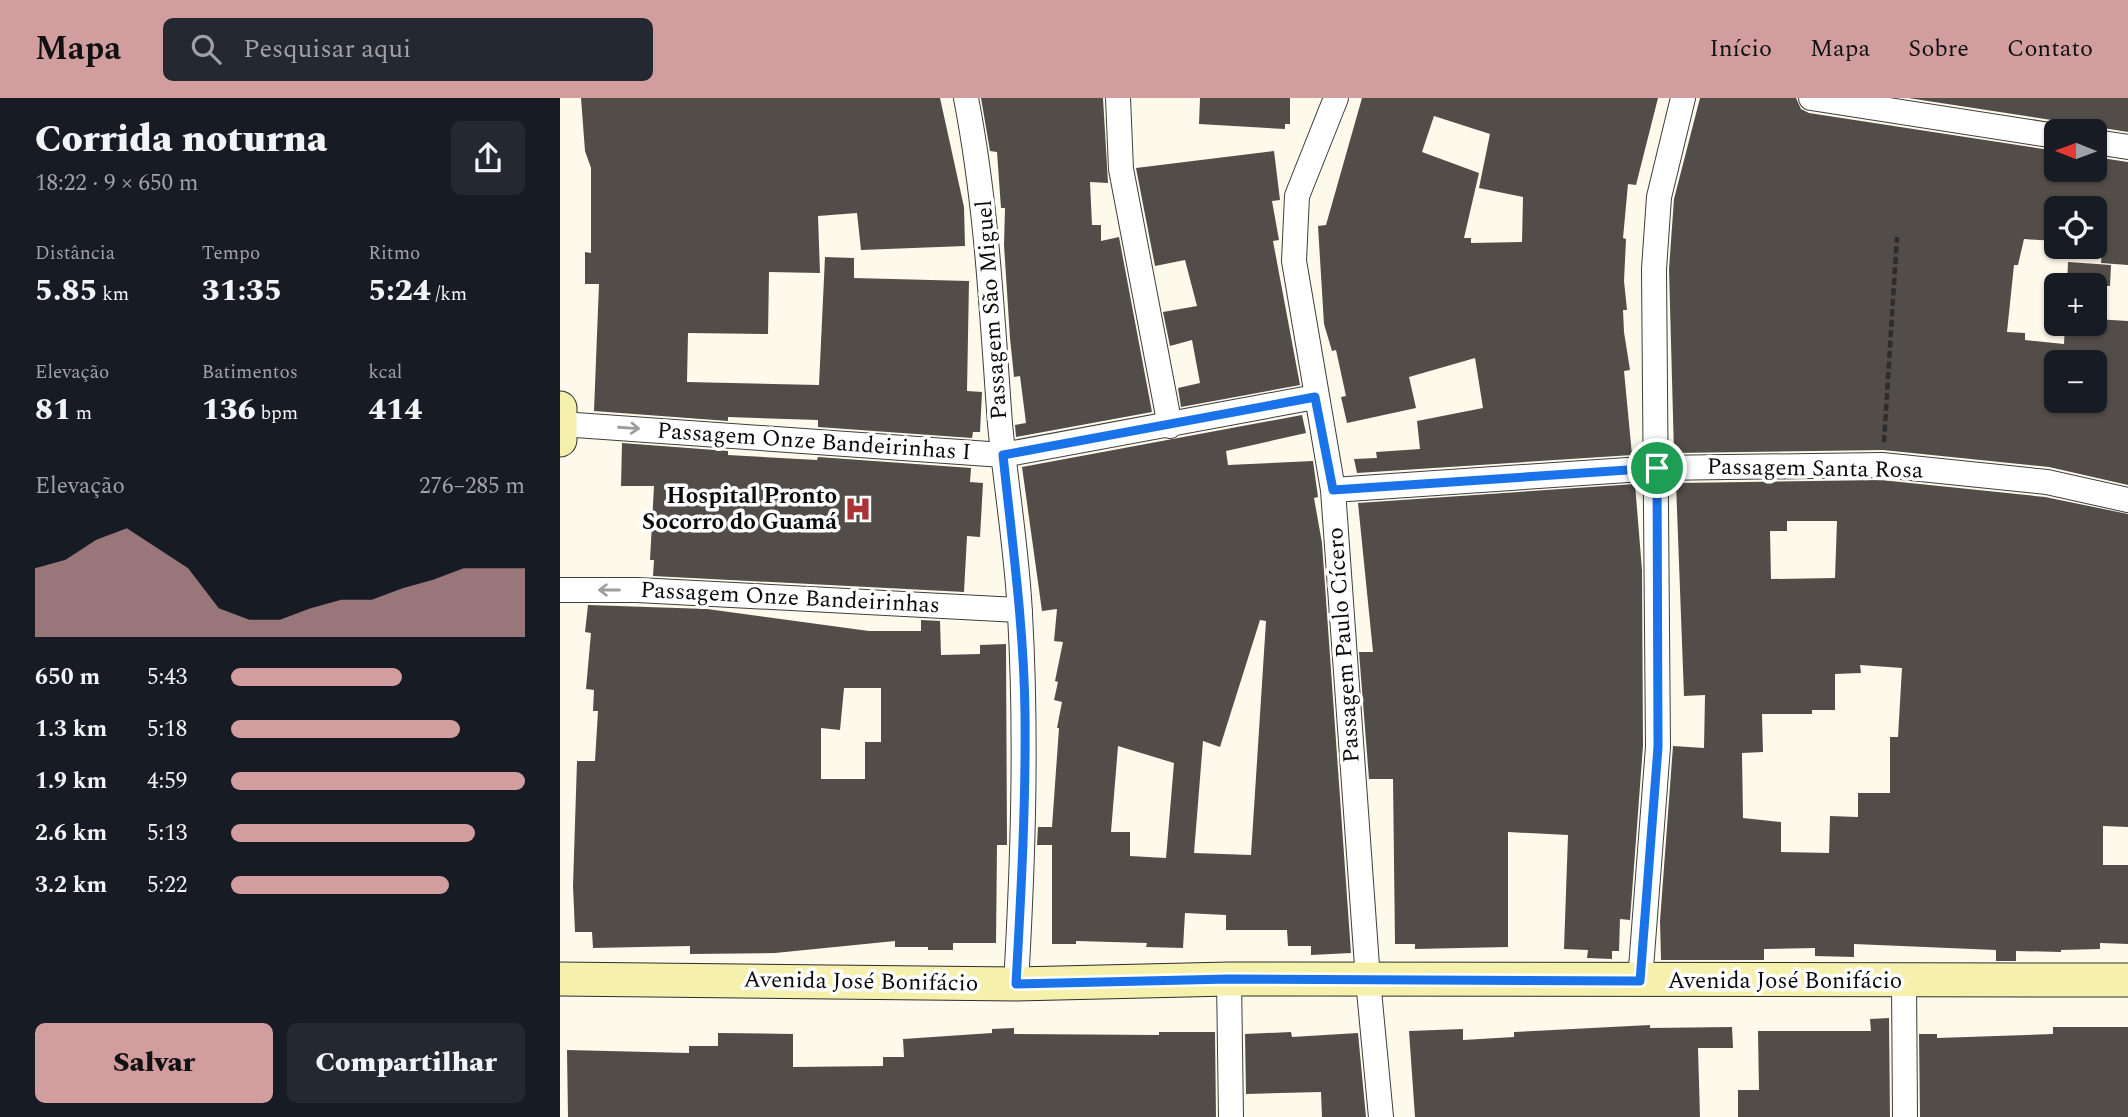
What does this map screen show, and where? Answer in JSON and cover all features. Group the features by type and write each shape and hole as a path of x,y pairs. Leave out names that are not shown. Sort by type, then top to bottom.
{"main road":[{"path":"560,408 560,440"},
{"name":"Avenida José Bonifácio","path":"560,979 1016,984 1229,979 2128,980"}],"street":[{"name":"Passagem São Miguel","path":"966,98 983,194 1003,455 1020,610 1025,713 1023,853 1016,984"},
{"path":"1118,98 1121,170 1170,426"},
{"name":"Passagem Paulo Cícero","path":"1336,98 1297,196 1294,261 1315,397 1333,490 1368,980 1381,1117"},
{"path":"1640,981 1658,747 1657,468 1653,316 1656,231 1659,197 1683,98"},
{"path":"1811,98 1874,104 2044,134"},
{"path":"2107,144 2128,147"},
{"name":"Passagem Onze Bandeirinhas I","path":"561,424 1003,455 1315,397"},
{"name":"Passagem Santa Rosa","path":"1333,490 1657,468 1882,465 2047,482 2128,500"},
{"name":"Passagem Onze Bandeirinhas","path":"560,590 637,590 1020,610"},
{"path":"1229,979 1231,1117"},
{"path":"1904,981 1905,1117"}],"path":[{"path":"1882,465 1897,237"}],"building":[{"path":"581,98 940,98 964,207 965,246 861,250 857,213 818,216 820,273 769,272 768,334 688,333 687,382 819,385 825,257 854,258 854,278 969,281 967,391 982,392 980,432 973,432 972,438 818,427 818,420 728,417 728,421 594,411 599,284 585,284 585,252 591,253 591,168 585,151"},
{"path":"981,98 1103,98 1108,183 1090,182 1092,225 1101,225 1101,241 1119,237 1152,412 1016,437 1015,425 1026,423 1020,376 1014,377 1010,338 1004,245 1005,208 1001,208 997,152 990,151"},
{"path":"1200,98 1290,98 1290,124 1285,124 1285,129 1199,124"},
{"path":"1362,98 1658,98 1636,185 1628,184 1623,238 1626,239 1624,281 1627,310 1623,310 1624,332 1630,370 1624,371 1632,455 1357,473 1354,459 1377,458 1376,452 1420,449 1417,421 1483,408 1475,358 1409,377 1416,408 1347,423 1341,397 1346,396 1336,350 1332,351 1324,324 1318,226 1326,225","holes":["1434,116 1490,134 1479,188 1523,197 1522,242 1471,243 1471,238 1464,238 1479,173 1422,152"]},
{"path":"1700,98 1796,98 1801,109 1809,113 2044,149 2044,182 2107,182 2107,159 2128,162 2128,265 2101,263 2101,259 2107,259 2107,196 2044,196 2044,240 2024,239 2018,265 2014,265 2007,332 2025,333 2025,340 2064,344 2064,336 2107,336 2107,320 2128,321 2128,485 2049,467 1883,450 1674,453 1669,269 1674,199"},
{"path":"1908,98 2128,98 2128,132 2107,129 2107,119 2045,119"},
{"path":"1274,151 1280,200 1272,201 1279,240 1273,241 1300,385 1181,407 1178,388 1200,383 1192,340 1170,346 1163,312 1197,306 1185,260 1155,266 1136,168"},
{"path":"2068,262 2111,265 2110,286 2107,286 2107,273 2068,273"},
{"path":"1302,415 1306,433 1226,451 1228,465 1313,461 1318,497 1314,498 1322,543 1351,953 1311,955 1311,946 1288,946 1287,930 1226,930 1226,915 1185,913 1183,948 1146,947 1147,943 1076,941 1076,944 1052,944 1052,845 1037,845 1038,827 1052,827 1057,728 1062,702 1054,700 1058,682 1055,681 1063,642 1054,641 1057,609 1042,611 1022,467","holes":["1260,620 1266,621 1251,855 1194,853 1203,741 1220,747","1118,746 1174,763 1166,858 1130,856 1130,832 1111,832"]},
{"name":"Hospital Pronto Socorro do Guamá","path":"622,443 728,451 728,455 817,460 818,457 971,468 970,482 983,483 980,537 967,536 964,592 653,576 654,560 650,560 654,486 621,486"},
{"path":"1881,480 2045,497 2128,514 2128,827 2103,826 2103,865 2128,865 2128,944 2100,943 2100,949 2061,952 2016,951 2016,961 1996,961 1996,950 1854,944 1854,957 1815,956 1815,948 1764,949 1764,960 1661,960 1660,921 1673,746 1704,748 1705,695 1684,696 1676,483","holes":["1787,521 1837,521 1835,578 1771,579 1770,531 1787,531","1860,665 1902,668 1898,737 1890,737 1890,793 1858,793 1858,817 1830,816 1829,853 1781,852 1781,822 1743,818 1742,753 1763,752 1762,714 1812,714 1812,710 1835,710 1835,674 1861,673"]},
{"path":"1635,484 1642,570 1643,746 1630,920 1620,919 1619,951 1612,951 1612,959 1587,958 1588,950 1564,949 1568,835 1508,832 1508,947 1415,949 1415,944 1395,944 1393,779 1369,779 1359,652 1373,652 1358,503"},
{"path":"588,605 707,609 869,631 921,631 921,620 940,621 941,655 980,654 980,645 1006,644 1007,845 997,845 996,943 953,943 953,950 928,950 928,947 895,947 895,941 775,953 690,954 690,946 593,948 592,932 575,932 573,886 577,761 595,761 598,711 593,711 594,690 586,689 591,633 585,632","holes":["844,688 881,688 881,742 865,742 865,779 821,779 821,728 840,730"]},
{"path":"1889,1018 1890,1117 1738,1117 1738,1090 1759,1090 1758,1031 1871,1031 1870,1019"},
{"path":"1650,1025 1650,1028 1732,1027 1733,1048 1698,1048 1700,1117 1415,1117 1409,1031 1463,1029 1463,1040 1514,1037 1514,1032"},
{"path":"2053,1027 2128,1027 2128,1117 1920,1117 1919,1034 1937,1034 1937,1038 2053,1034"},
{"path":"1014,1028 1014,1034 1159,1035 1159,1032 1215,1032 1216,1117 568,1117 567,1050 689,1053 689,1046 718,1046 718,1033 793,1034 793,1067 883,1066 883,1057 904,1057 903,1039 992,1033 992,1029"},
{"path":"1291,1032 1292,1037 1358,1033 1366,1117 1322,1117 1321,1092 1246,1094 1245,1034"}],"place":[{"name":"Hospital Pronto Socorro do Guamá","path":"858,509"}],"route":[{"path":"1315,397 1333,490 1657,468 1658,747 1640,981 1229,979 1016,984 1023,853 1025,713 1020,610 1003,455 1315,397"}]}
